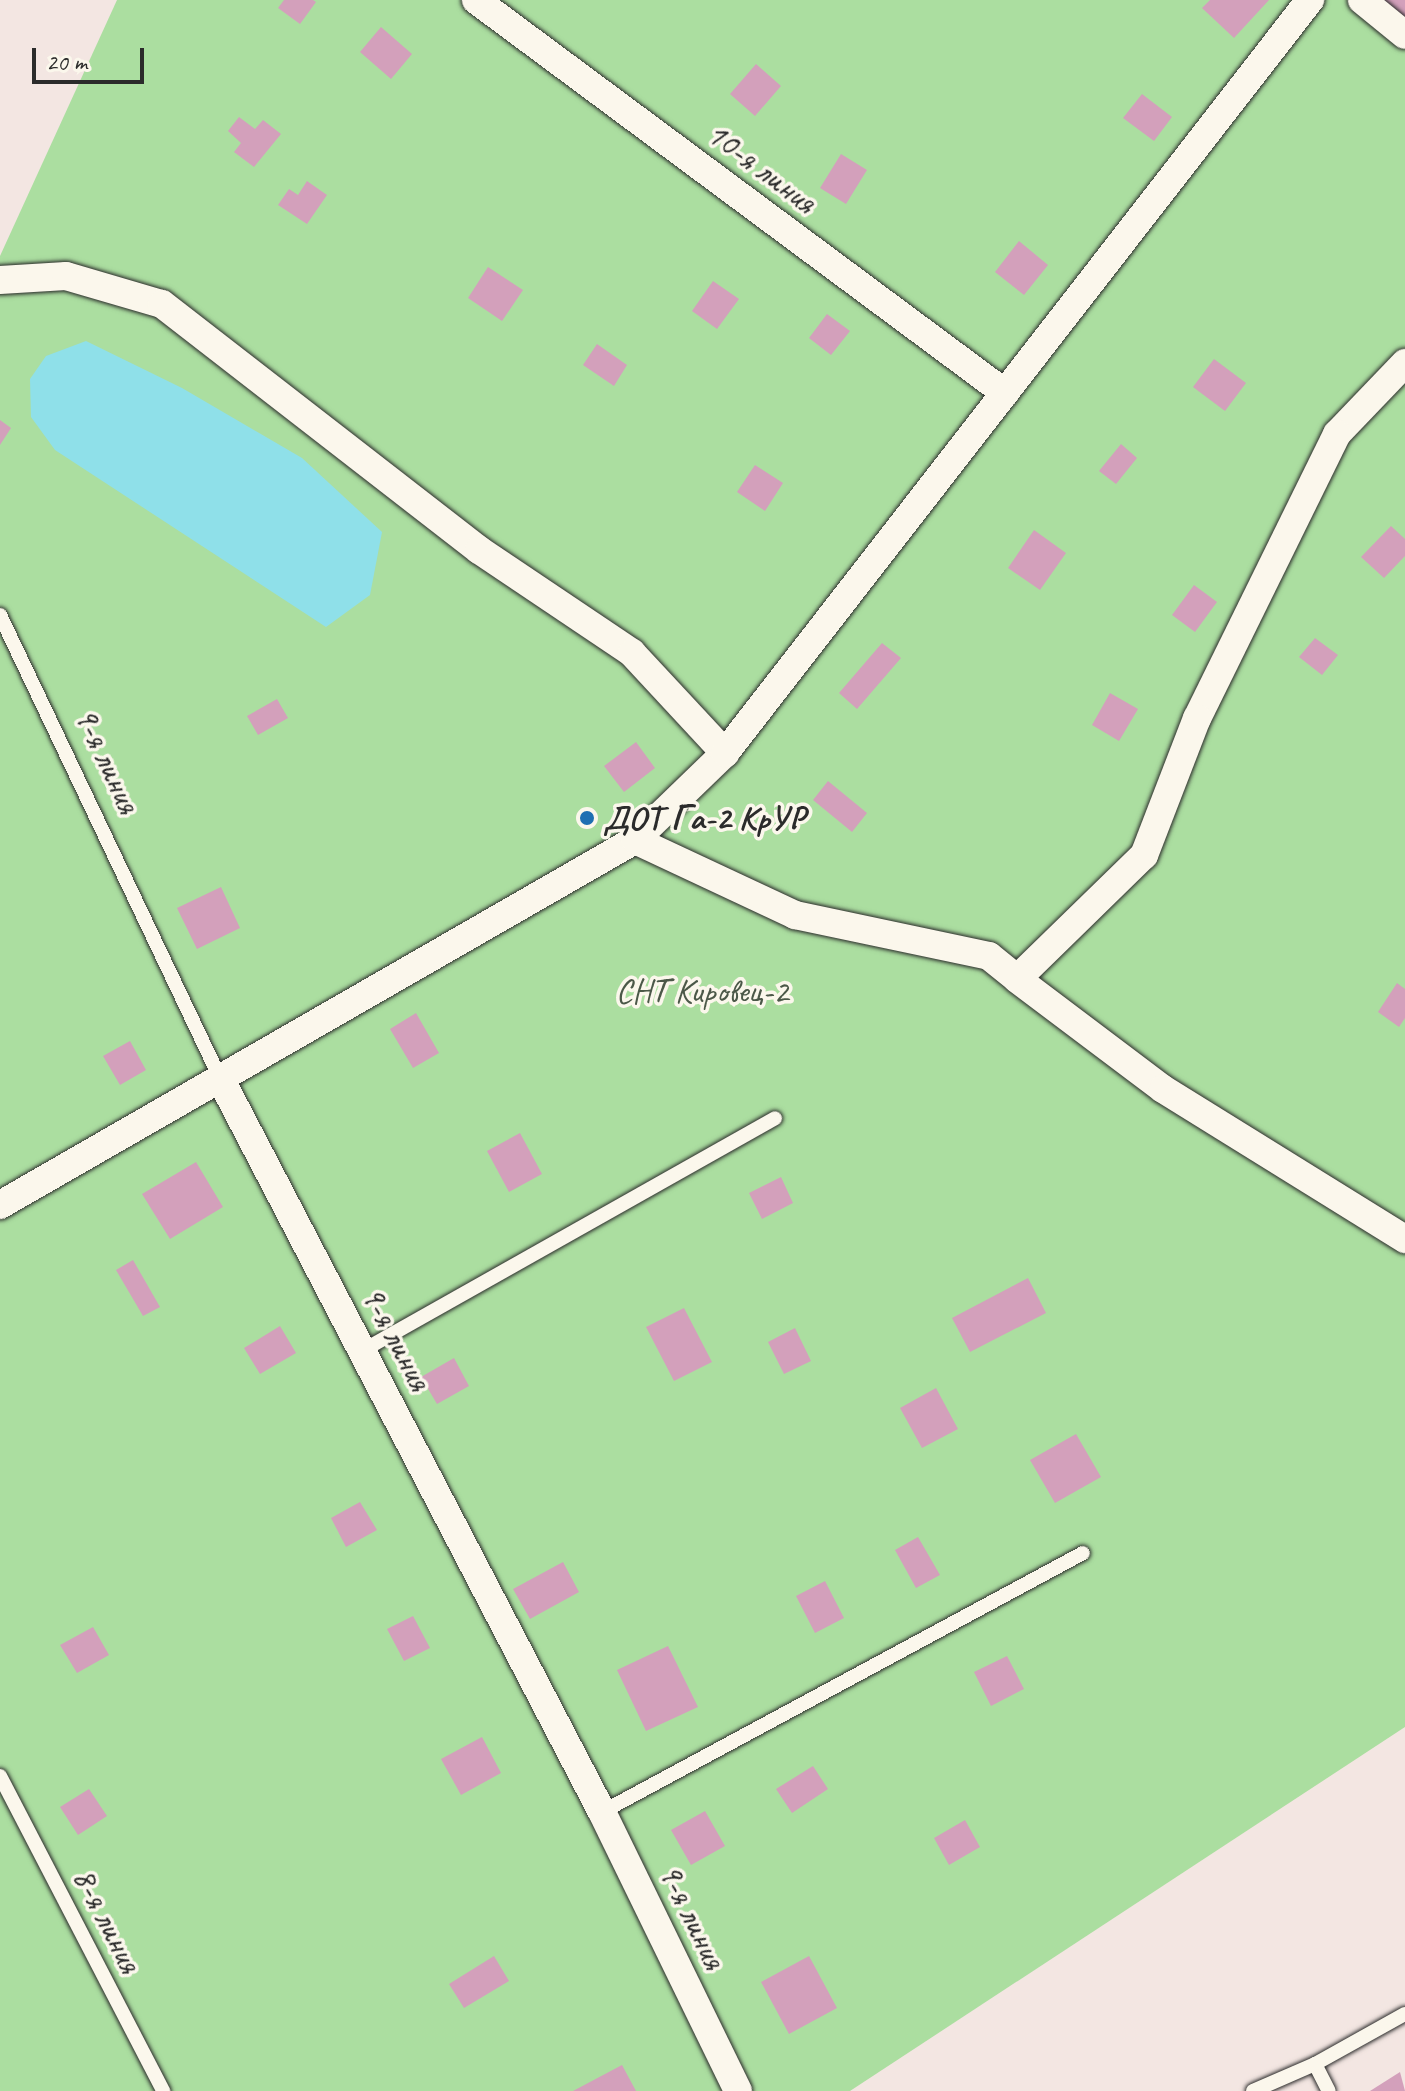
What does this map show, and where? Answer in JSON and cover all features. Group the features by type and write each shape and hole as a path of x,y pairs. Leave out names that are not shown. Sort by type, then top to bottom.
{"street":[{"name":"10-я линия","path":"476,0 1005,393"},
{"path":"0,1205 635,840 725,753 1005,393 1198,137 1310,0"},
{"path":"1362,0 1405,35"},
{"path":"0,280 66,276 162,304 479,550 632,653 725,753"},
{"path":"1017,979 1144,855 1197,718 1337,434 1405,363"},
{"path":"635,840 795,915 989,956 1163,1089 1405,1239"},
{"name":"9-я линия","path":"220,1078 602,1812 738,2091"}],"lane":[{"name":"9-я линия","path":"0,615 220,1078"},
{"path":"362,1351 775,1118"},
{"path":"602,1812 1083,1553"},
{"name":"8-я линия","path":"0,1776 163,2091"},
{"path":"1253,2091 1315,2064 1405,2014"},
{"path":"1315,2064 1329,2091"}],"green space":[{"name":"СНТ Кировец-2","path":"117,0 1405,0 1405,1727 850,2091 0,2091 0,256"}],"water":[{"path":"86,341 182,388 302,458 382,532 370,595 326,627 55,450 31,417 30,379 46,356"}],"building":[{"path":"284,0 316,2 300,24 278,8"},
{"path":"1210,0 1269,0 1234,38 1202,8"},
{"path":"1384,0 1405,0 1405,21 1381,7"},
{"path":"381,27 412,54 391,79 360,52"},
{"path":"756,64 781,86 755,116 730,94"},
{"path":"1142,94 1172,117 1154,141 1123,118"},
{"path":"239,117 255,129 263,120 281,134 254,167 234,152 241,143 228,131"},
{"path":"841,154 867,170 846,204 820,188"},
{"path":"307,181 327,195 307,224 278,205 289,189 298,195"},
{"path":"1019,241 1048,265 1024,295 995,272"},
{"path":"488,267 523,290 502,321 468,298"},
{"path":"713,281 739,299 717,329 692,311"},
{"path":"827,314 850,331 831,355 809,338"},
{"path":"597,344 627,365 614,386 583,365"},
{"path":"1214,359 1246,383 1225,411 1193,387"},
{"path":"0,420 11,428 0,445"},
{"path":"1121,444 1137,458 1116,484 1099,471"},
{"path":"755,465 783,483 765,511 737,492"},
{"path":"1391,526 1405,539 1405,556 1384,578 1361,557"},
{"path":"1034,530 1066,553 1040,590 1008,568"},
{"path":"1194,585 1217,602 1195,632 1172,615"},
{"path":"1315,638 1338,655 1322,675 1299,657"},
{"path":"882,643 901,658 857,709 839,693"},
{"path":"1110,693 1138,709 1119,741 1092,725"},
{"path":"277,699 288,718 258,735 247,716"},
{"path":"636,742 655,768 624,792 604,766"},
{"path":"828,781 867,813 852,832 813,800"},
{"path":"221,887 240,928 197,949 177,908"},
{"path":"1397,983 1405,989 1405,1018 1399,1027 1378,1012"},
{"path":"416,1013 439,1053 413,1068 390,1029"},
{"path":"130,1041 146,1070 120,1085 103,1056"},
{"path":"520,1133 542,1174 509,1192 487,1151"},
{"path":"196,1162 223,1207 170,1239 142,1194"},
{"path":"781,1177 793,1203 762,1219 749,1193"},
{"path":"133,1260 160,1307 143,1316 116,1270"},
{"path":"1028,1278 1046,1313 970,1352 952,1318"},
{"path":"684,1308 712,1362 674,1381 646,1327"},
{"path":"280,1326 296,1353 260,1374 244,1348"},
{"path":"795,1328 811,1361 784,1374 768,1342"},
{"path":"454,1358 469,1386 437,1404 421,1377"},
{"path":"936,1388 958,1429 922,1448 900,1408"},
{"path":"1076,1434 1101,1477 1055,1503 1030,1460"},
{"path":"360,1502 377,1530 346,1547 331,1518"},
{"path":"918,1537 940,1575 916,1588 895,1550"},
{"path":"563,1562 579,1592 530,1619 513,1589"},
{"path":"825,1581 844,1618 815,1633 796,1596"},
{"path":"413,1616 430,1648 404,1661 387,1629"},
{"path":"93,1627 109,1655 77,1673 60,1645"},
{"path":"668,1646 698,1707 646,1731 617,1670"},
{"path":"1007,1656 1024,1689 991,1706 974,1672"},
{"path":"482,1737 501,1773 461,1795 441,1759"},
{"path":"813,1766 828,1789 792,1813 776,1789"},
{"path":"89,1789 107,1816 78,1835 60,1807"},
{"path":"705,1811 725,1846 691,1865 671,1830"},
{"path":"965,1820 980,1847 949,1865 934,1838"},
{"path":"494,1956 509,1981 464,2008 449,1984"},
{"path":"809,1956 837,2008 789,2034 761,1982"},
{"path":"622,2065 636,2091 573,2091"},
{"path":"1400,2072 1405,2091 1370,2091"}],"place":[{"name":"ДОТ Га-2 КрУР","path":"587,818"}]}
